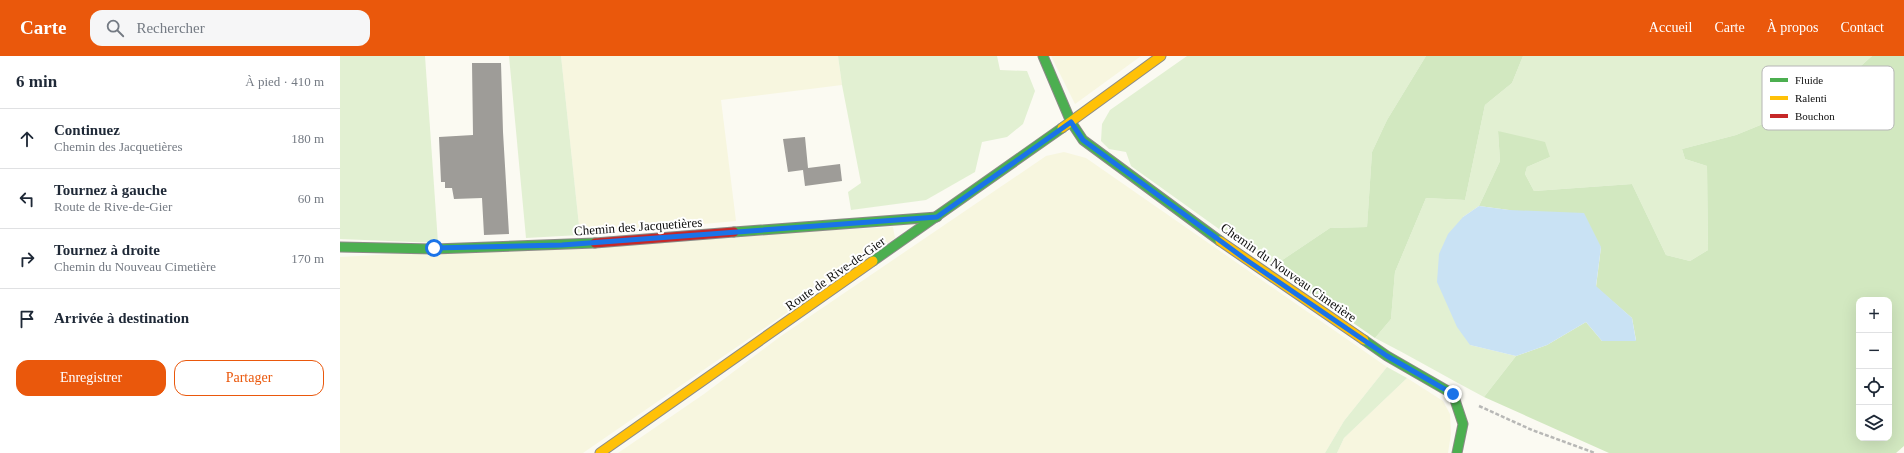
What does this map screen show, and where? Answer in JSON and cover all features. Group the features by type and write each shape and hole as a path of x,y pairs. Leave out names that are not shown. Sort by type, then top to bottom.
{"street":[{"name":"Chemin du Nouveau Cimetière","path":"1043,56 1071,122 1083,140 1245,259 1387,356 1453,394 1463,424 1457,453"},
{"name":"Route de Rive-de-Gier","path":"600,453 937,217 1161,56"},
{"name":"Chemin des Jacquetières","path":"340,247 441,248 562,245 937,217"}],"path":[{"path":"1474,404 1532,430 1595,453"}],"green space":[{"path":"340,56 425,56 438,243 340,239"},
{"path":"509,56 561,56 580,235 526,238"},
{"path":"561,56 838,56 842,85 721,100 736,221 580,235"},
{"path":"838,56 997,56 1000,70 1027,71 1035,91 1023,124 1007,137 982,142 975,172 926,200 851,210 848,192 861,183 842,85"},
{"path":"1051,56 1141,56 1075,104"},
{"path":"1187,56 1426,56 1387,120 1372,152 1367,227 1330,228 1272,267 1131,166 1126,152 1109,149 1101,141 1102,124 1110,110"},
{"path":"1426,56 1523,56 1512,83 1485,105 1465,200 1426,198 1395,272 1391,319 1375,338 1272,267 1330,228 1367,227 1372,152 1387,120"},
{"path":"1523,56 1872,56 1861,66 1762,66 1762,124 1736,135 1682,149 1685,159 1707,166 1708,250 1690,261 1666,255 1632,184 1534,191 1525,174 1527,167 1550,157 1498,131 1500,161 1479,206 1463,217 1470,345 1516,356 1484,397 1375,338 1391,319 1395,272 1426,198 1465,200 1485,105 1512,83"},
{"path":"1872,56 1904,56 1904,446 1896,453 1609,453 1484,397 1516,356 1547,345 1586,322 1602,341 1636,340 1632,318 1596,287 1601,247 1509,210 1479,206 1500,161 1498,131 1545,142 1550,157 1527,167 1525,174 1534,191 1632,184 1666,255 1690,261 1708,250 1707,166 1685,159 1682,149 1736,135 1762,124 1762,130 1894,130 1894,66 1861,66"},
{"path":"1064,152 1086,158 1387,367 1344,421 1325,453 618,453 704,394 781,336 1046,156"},
{"path":"893,227 895,238 583,453 340,453 340,257"},
{"path":"1387,367 1407,378 1344,438 1337,453 1325,453 1344,421"},
{"path":"1407,378 1443,401 1450,414 1451,434 1448,453 1337,453 1344,438"}],"water":[{"path":"1479,206 1509,210 1584,213 1601,247 1596,286 1632,318 1636,341 1602,341 1586,322 1547,345 1516,356 1470,345 1457,327 1437,282 1439,254 1448,234 1463,217"}],"building":[{"path":"472,63 501,63 503,132 509,234 484,235 482,198 454,199 452,188 445,188 445,182 441,182 439,137 473,135"},
{"path":"805,137 808,168 840,164 842,181 805,186 803,170 788,172 783,139"}],"traffic: fast":[{"path":"1043,56 1071,122 1083,140 1220,241"},
{"path":"873,261 1062,128"},
{"path":"734,232 937,217"},
{"path":"340,247 434,249 595,243"},
{"path":"1364,340 1387,356 1453,394 1463,424 1457,453"}],"traffic: slow":[{"path":"1062,128 1161,56"},
{"path":"1220,241 1364,340"},
{"path":"600,453 873,261"}],"traffic: jam":[{"path":"595,243 734,232"}],"route":[{"path":"434,248 562,245 937,217 1071,122 1083,140 1245,259 1387,356 1453,394"}]}
